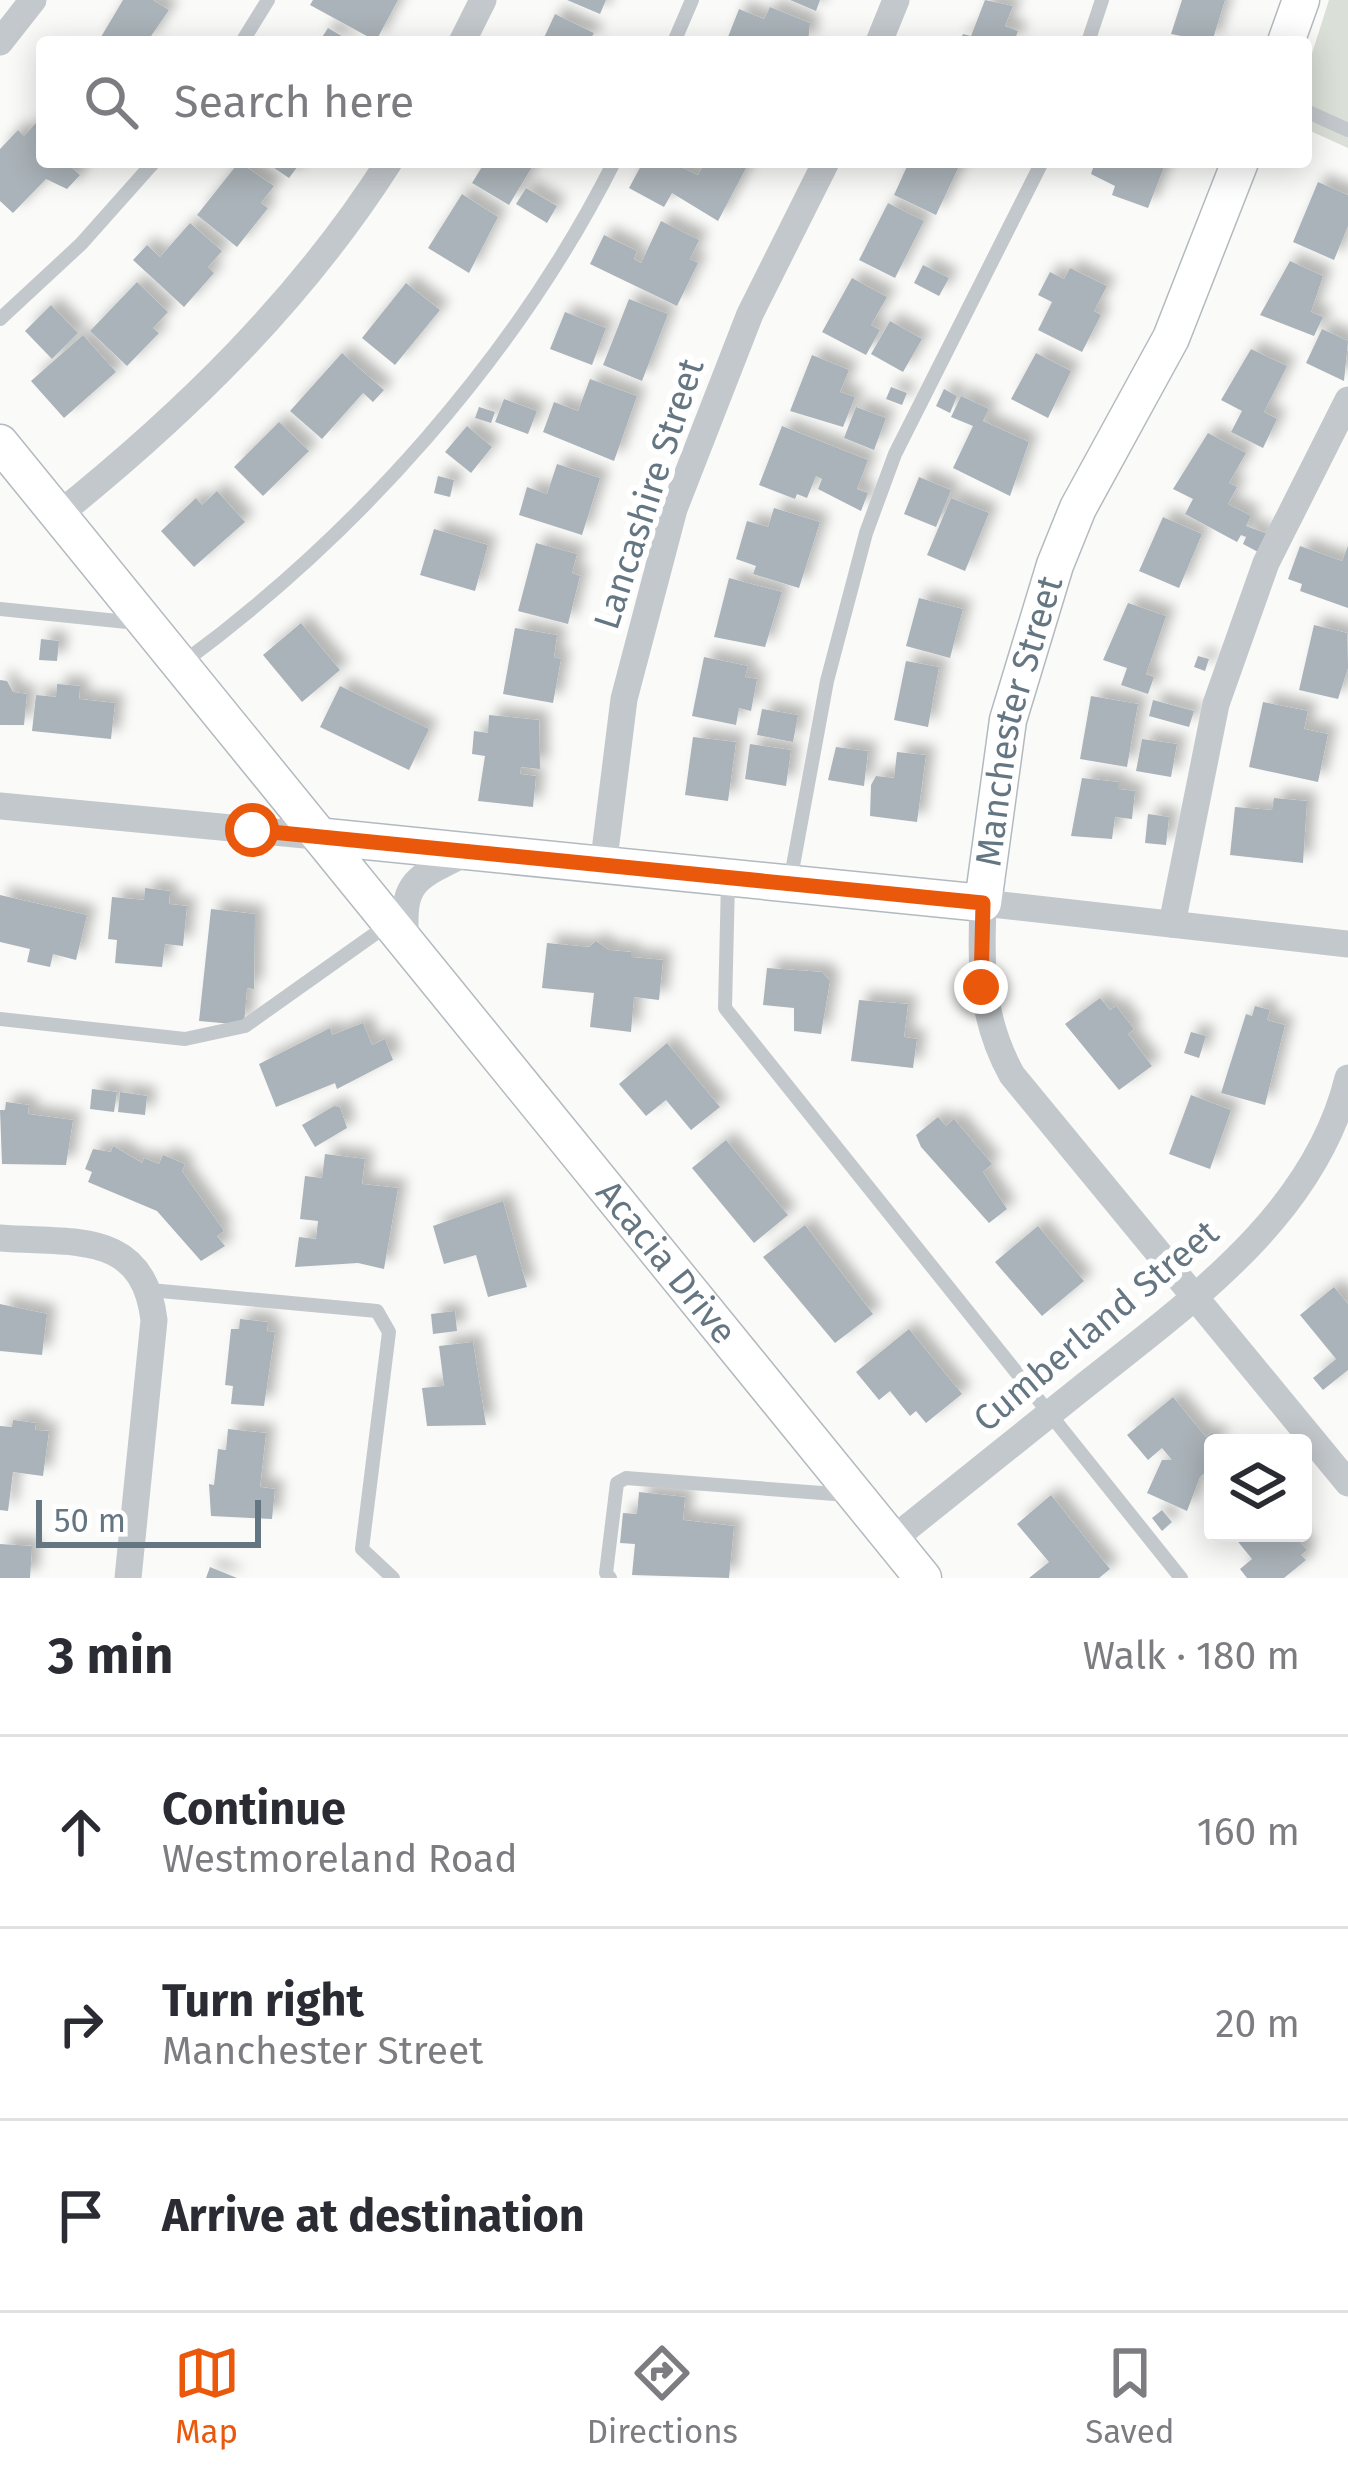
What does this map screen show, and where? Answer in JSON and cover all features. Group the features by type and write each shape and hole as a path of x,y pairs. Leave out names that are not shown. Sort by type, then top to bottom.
{"street":[{"path":"0,42 33,0"},
{"path":"465,36 483,0"},
{"path":"881,36 896,0"},
{"path":"1288,36 1301,0"},
{"path":"58,515 186,408 343,229 385,168"},
{"name":"Lancashire Street","path":"603,867 624,699 674,509 750,314 823,168"},
{"name":"Manchester Street","path":"1238,168 1171,338 1078,508 1054,565 1008,720 983,903 981,987 995,1045 1012,1075 1348,1483"},
{"path":"1172,925 1216,704 1266,563 1348,400"},
{"name":"Acacia Drive","path":"0,443 326,838 398,936 922,1578"},
{"path":"0,806 983,903 1348,944"},
{"path":"398,936 403,904 416,878 464,854"},
{"name":"Cumberland Street","path":"892,1540 1195,1297 1294,1193 1323,1144 1348,1078"},
{"path":"0,1238 105,1247 133,1261 150,1290 154,1320 128,1578"}],"lane":[{"path":"246,36 268,0"},
{"path":"677,36 692,0"},
{"path":"1090,36 1102,0"},
{"path":"1312,114 1348,130"},
{"path":"0,319 81,244 149,168"},
{"path":"181,664 287,576 450,411 552,277 611,168"},
{"path":"789,887 827,681 866,533 895,454 1039,168"},
{"path":"0,609 148,624"},
{"path":"728,881 725,1008 1180,1578"},
{"path":"0,1019 185,1039 245,1026 398,936"},
{"path":"150,1290 376,1311 389,1332 362,1549 393,1578"},
{"path":"610,1578 606,1573 616,1483 626,1478 856,1496"}],"shaded area":[{"path":"1329,0 1348,0 1348,148 1312,132 1312,53"}],"building":[{"path":"123,0 153,0 169,10 151,36 102,36"},
{"path":"313,0 398,0 379,36 367,36 310,5"},
{"path":"567,0 606,0 600,14"},
{"path":"790,0 820,0 816,11"},
{"path":"985,0 1013,6 1005,26 1018,31 1016,36 971,36"},
{"path":"1182,0 1225,0 1214,36 1171,34"},
{"path":"770,7 810,23 809,36 728,36 739,9 764,19"},
{"path":"555,14 594,33 592,36 545,36"},
{"path":"36,123 36,168 72,168 80,175 67,189 46,179 13,213 0,201 0,149 18,130 24,136"},
{"path":"234,168 248,168 274,186 261,203 268,208 237,247 197,215"},
{"path":"274,168 296,168 289,178"},
{"path":"481,168 531,168 509,205 472,183"},
{"path":"640,168 683,168 698,175 702,168 746,168 718,221 672,193 664,207 629,188"},
{"path":"906,168 958,168 936,215 894,195"},
{"path":"1093,168 1164,168 1148,208 1112,195 1115,186 1091,174"},
{"path":"1318,182 1348,195 1348,226 1334,260 1293,242"},
{"path":"526,188 557,206 547,223 516,204"},
{"path":"462,194 498,217 469,273 428,248"},
{"path":"888,203 924,221 895,278 859,260"},
{"path":"661,221 699,240 690,259 698,263 677,306 590,264 604,235 637,251 634,259 641,263"},
{"path":"190,223 222,251 208,267 214,273 184,307 133,260 147,245 160,257"},
{"path":"1290,261 1323,276 1311,312 1323,317 1314,336 1260,315"},
{"path":"923,265 949,278 939,296 914,283"},
{"path":"1070,268 1107,286 1094,311 1101,315 1082,352 1038,330 1052,302 1038,295 1050,272 1064,279"},
{"path":"852,278 887,297 871,325 880,330 866,355 822,332"},
{"path":"137,282 168,312 153,328 159,333 127,366 90,331"},
{"path":"406,283 440,310 395,365 362,338"},
{"path":"629,299 668,314 642,381 603,365"},
{"path":"51,305 78,333 52,359 25,331"},
{"path":"565,312 606,328 592,365 550,349"},
{"path":"890,321 922,339 903,372 871,354"},
{"path":"1322,329 1348,341 1344,381 1306,363"},
{"path":"83,335 116,372 64,418 31,381"},
{"path":"1251,349 1287,366 1264,412 1277,419 1263,448 1231,432 1242,411 1221,400"},
{"path":"342,353 384,390 373,402 363,393 322,439 290,411"},
{"path":"1036,353 1071,371 1048,418 1011,399"},
{"path":"812,355 849,370 840,392 855,397 843,427 790,411"},
{"path":"590,379 637,396 614,461 543,432 554,402 578,411"},
{"path":"891,387 907,393 902,405 886,399"},
{"path":"944,389 957,396 950,413 936,406"},
{"path":"961,396 989,409 983,421 1029,442 1010,496 953,468 973,426 951,417"},
{"path":"504,399 537,411 528,434 495,422"},
{"path":"479,407 495,412 491,423 475,418"},
{"path":"856,407 886,418 874,450 844,438"},
{"path":"279,422 309,451 263,496 234,467"},
{"path":"467,426 492,447 471,473 445,452"},
{"path":"782,426 868,460 857,489 868,493 861,511 818,489 822,479 816,476 807,498 797,494 795,499 759,485"},
{"path":"1208,433 1246,453 1229,483 1237,487 1228,504 1251,516 1246,526 1268,534 1258,552 1243,544 1246,537 1241,535 1237,542 1185,514 1193,499 1173,489"},
{"path":"557,464 600,478 582,535 519,515 527,487 547,494"},
{"path":"438,476 454,480 450,497 434,493"},
{"path":"919,477 951,490 936,527 904,514"},
{"path":"217,491 245,522 194,567 161,531 196,498 202,505"},
{"path":"951,498 989,513 965,571 927,555"},
{"path":"774,508 820,522 799,588 753,574 756,566 736,559 747,521 768,527"},
{"path":"1163,517 1202,534 1179,588 1139,571"},
{"path":"434,529 488,545 475,591 420,575"},
{"path":"536,543 577,554 572,573 580,576 568,624 518,611"},
{"path":"1300,546 1342,561 1348,546 1348,608 1300,591 1302,584 1288,579"},
{"path":"729,578 782,592 765,647 714,637"},
{"path":"919,598 963,609 950,658 906,646"},
{"path":"1128,603 1166,616 1146,674 1154,677 1148,694 1121,685 1127,668 1103,660"},
{"path":"301,623 340,670 302,702 263,655"},
{"path":"1314,625 1347,633 1348,668 1338,699 1299,690"},
{"path":"515,628 557,635 554,657 561,659 553,703 503,694"},
{"path":"41,639 59,641 57,661 39,660"},
{"path":"1198,656 1209,659 1205,671 1194,667"},
{"path":"704,657 748,666 745,677 757,679 751,711 739,708 736,725 692,716"},
{"path":"906,661 939,667 928,727 894,720"},
{"path":"0,680 7,681 13,692 27,694 24,725 0,725"},
{"path":"57,684 80,686 79,699 115,703 111,739 32,731 36,695 56,697"},
{"path":"340,686 429,729 409,770 320,727"},
{"path":"1091,696 1138,704 1127,767 1080,759"},
{"path":"1153,700 1194,711 1189,727 1149,716"},
{"path":"1263,702 1308,711 1304,729 1328,734 1318,782 1249,767"},
{"path":"762,709 798,715 793,742 757,735"},
{"path":"489,715 539,720 540,769 521,767 520,774 536,776 533,807 478,801 485,756 472,754 474,731 488,733"},
{"path":"693,737 736,742 728,801 685,795"},
{"path":"1142,739 1177,744 1171,777 1136,771"},
{"path":"750,744 791,750 786,786 745,779"},
{"path":"836,747 868,751 864,786 828,780"},
{"path":"897,752 926,755 917,822 870,816 871,785 876,776 894,778"},
{"path":"1082,778 1118,782 1118,789 1135,791 1132,819 1115,817 1112,839 1071,836"},
{"path":"1274,798 1307,801 1303,863 1230,855 1235,807 1272,810"},
{"path":"1148,814 1169,817 1166,845 1145,843"},
{"path":"145,888 170,891 169,904 187,906 183,946 165,944 162,967 115,963 117,940 108,939 112,897 144,900"},
{"path":"0,895 87,915 76,960 53,954 50,967 27,962 30,949 0,942"},
{"path":"211,909 255,914 254,989 247,988 244,1025 199,1021"},
{"path":"596,941 609,950 631,952 631,957 663,960 659,1000 634,997 631,1032 590,1027 594,993 542,988 547,943 589,947"},
{"path":"767,968 822,972 830,981 821,1034 794,1031 794,1008 763,1005"},
{"path":"1100,998 1110,1010 1116,1006 1134,1029 1128,1034 1152,1066 1119,1090 1065,1024"},
{"path":"859,1000 908,1004 904,1037 917,1039 913,1068 851,1061"},
{"path":"1255,1006 1270,1010 1267,1020 1285,1025 1265,1105 1221,1093 1246,1014 1252,1016"},
{"path":"363,1023 372,1045 385,1039 393,1060 337,1089 335,1083 276,1107 259,1064 330,1028 332,1035"},
{"path":"1191,1032 1206,1036 1199,1058 1184,1053"},
{"path":"667,1043 720,1107 691,1130 666,1100 646,1116 619,1084"},
{"path":"92,1089 117,1092 114,1112 90,1109"},
{"path":"120,1092 147,1096 145,1115 118,1112"},
{"path":"1191,1095 1231,1110 1210,1169 1169,1154"},
{"path":"6,1102 29,1105 28,1114 73,1120 66,1165 2,1164 0,1110 5,1110"},
{"path":"340,1107 347,1128 315,1147 302,1125"},
{"path":"938,1117 946,1126 954,1119 992,1164 983,1172 1007,1209 989,1223 921,1147 916,1135"},
{"path":"726,1140 788,1215 754,1243 692,1168"},
{"path":"113,1146 142,1163 144,1158 159,1164 163,1155 185,1164 182,1171 224,1231 217,1236 225,1246 201,1261 157,1211 88,1182 92,1172 85,1169 93,1149 111,1152"},
{"path":"325,1154 365,1159 362,1184 398,1188 384,1269 358,1263 295,1267 299,1237 316,1239 318,1221 300,1219 305,1176 322,1178"},
{"path":"503,1201 527,1287 488,1297 476,1255 444,1264 433,1226"},
{"path":"805,1225 873,1314 835,1343 763,1257"},
{"path":"1038,1226 1084,1281 1042,1316 995,1262"},
{"path":"1334,1287 1348,1304 1348,1370 1323,1390 1313,1378 1336,1359 1300,1315"},
{"path":"0,1304 47,1314 42,1355 0,1351"},
{"path":"455,1311 457,1331 433,1334 431,1314"},
{"path":"240,1319 268,1322 267,1331 275,1332 264,1406 231,1404 233,1386 225,1385 231,1329 239,1329"},
{"path":"909,1329 962,1394 926,1423 916,1411 910,1416 890,1391 879,1400 856,1372"},
{"path":"473,1342 486,1425 427,1426 422,1388 444,1386 439,1346"},
{"path":"1173,1397 1204,1435 1204,1474 1187,1511 1147,1493 1162,1460 1172,1460 1162,1448 1148,1460 1127,1435"},
{"path":"13,1420 36,1423 35,1430 49,1431 43,1476 13,1472 8,1511 0,1510 0,1426 12,1427"},
{"path":"228,1429 266,1433 260,1487 275,1489 272,1519 211,1516 209,1484 214,1485 218,1449 226,1450"},
{"path":"639,1492 685,1497 683,1520 734,1526 729,1578 632,1575 635,1544 620,1543 623,1513 637,1514"},
{"path":"1051,1495 1110,1569 1099,1578 1029,1578 1049,1562 1017,1524"},
{"path":"1162,1510 1172,1522 1162,1531 1152,1518"},
{"path":"1238,1542 1300,1542 1307,1550 1301,1555 1306,1560 1284,1578 1247,1578 1240,1569 1252,1559"},
{"path":"0,1544 32,1546 30,1578 0,1578"},
{"path":"210,1567 237,1578 206,1578"}],"route":[{"path":"252,830 983,903 981,987"}]}
